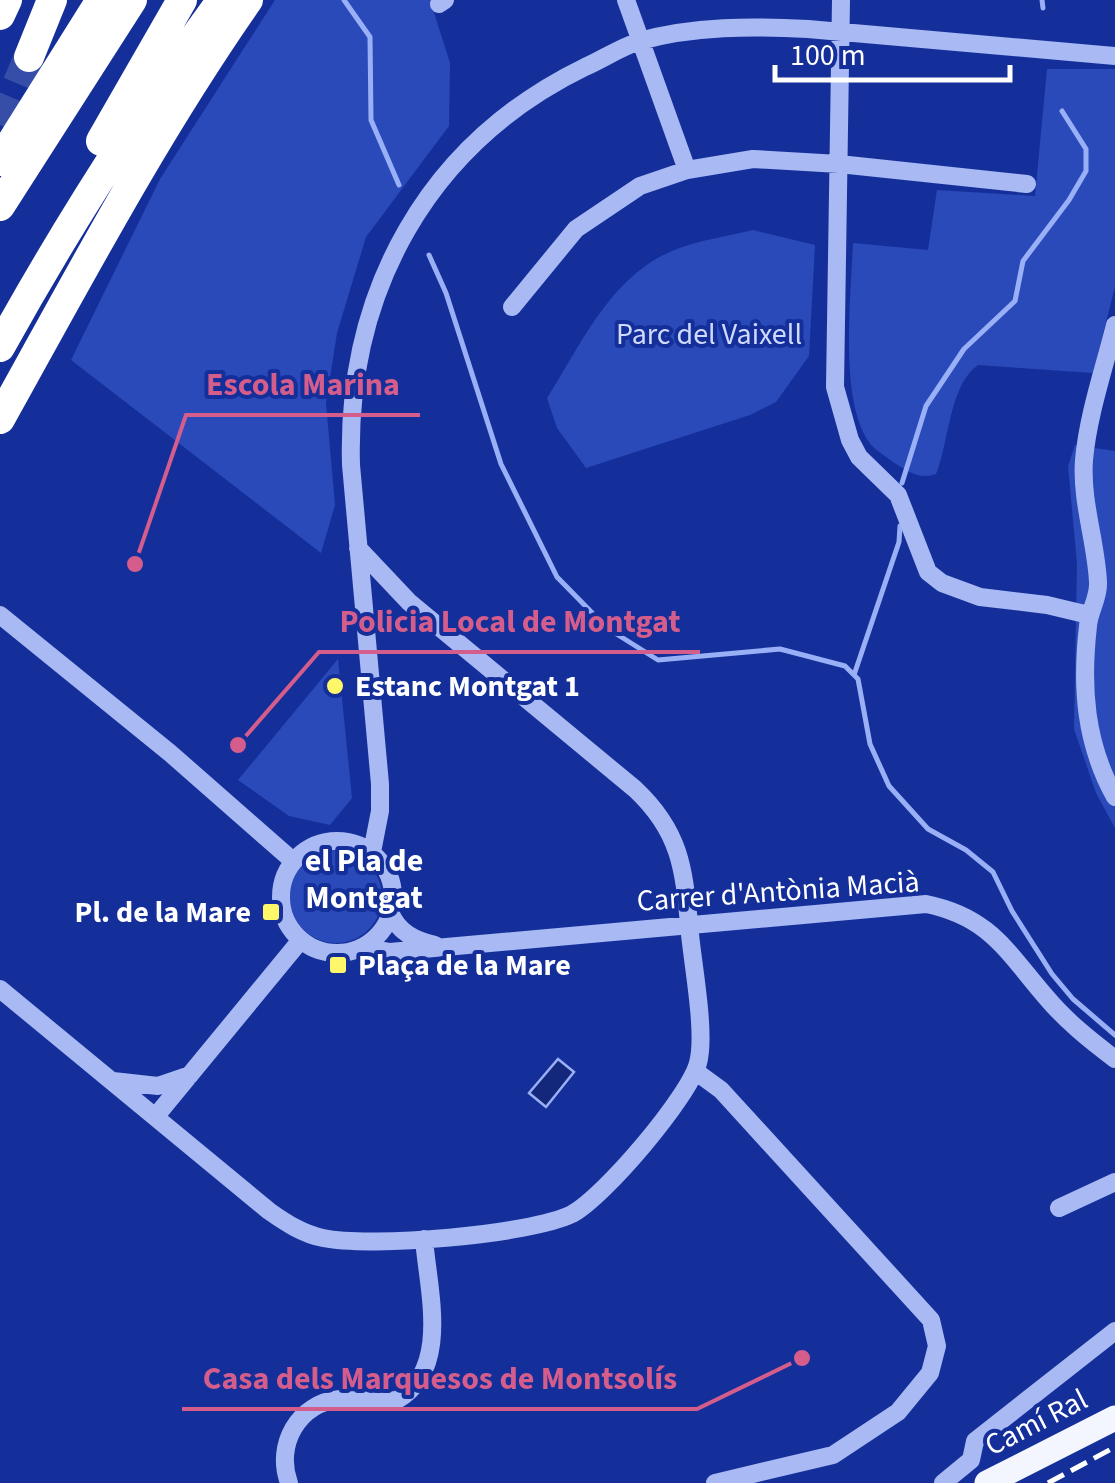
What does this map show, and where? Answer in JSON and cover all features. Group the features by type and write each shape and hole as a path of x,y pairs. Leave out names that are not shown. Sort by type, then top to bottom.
{"highway":[{"path":"0,15 2,0"},
{"path":"28,57 52,0"},
{"path":"0,161 101,0"},
{"path":"0,206 132,0"},
{"path":"0,323 182,0"},
{"path":"0,347 59,240 165,78 222,0"},
{"path":"0,418 141,167 213,49 248,0"}],"main road":[{"name":"Camí Ral","path":"992,1481 1115,1418"}],"street":[{"path":"626,0 686,170"},
{"path":"841,0 835,387 850,440 859,457 898,494 921,560 942,584 980,596 1089,615"},
{"path":"372,852 380,811 380,784 350,443 355,371 370,313 403,237 454,164 516,108 554,82 640,42 698,31 764,27 1115,56"},
{"path":"512,306 576,229 640,186 686,170 754,159 1027,184"},
{"path":"1115,326 1084,461 1086,503 1099,586 1089,615 1084,659 1085,706 1091,743 1115,797"},
{"path":"0,989 243,1191 299,1230 318,1237 353,1242 424,1239 539,1225 586,1205 607,1187 640,1147 695,1072 700,1038 682,860 666,826 648,801 409,602 358,548"},
{"path":"0,616 170,753 292,860"},
{"path":"336,842 372,852 387,869 391,882 390,912 375,938 362,947 330,952 300,940 283,912 284,874 292,860 317,844 336,842"},
{"name":"Carrer d'Antònia Macià","path":"362,947 390,952 896,905 942,908 972,920 996,936 1062,1015 1115,1059"},
{"name":"Carrer d'Antònia Macià","path":"390,912 394,922 412,938 446,947"},
{"path":"156,1116 300,940"},
{"path":"695,1072 721,1090 932,1320 937,1346 930,1374 898,1412 833,1454 715,1483"},
{"path":"109,1080 144,1087 190,1075"},
{"path":"1060,1208 1115,1182"},
{"path":"289,1483 284,1462 287,1440 310,1409 344,1398 397,1400 423,1376 432,1339 424,1239"},
{"path":"943,1483 971,1460 975,1441 1115,1332"},
{"path":"971,1460 983,1462 992,1481"}],"green space":[{"path":"275,0 430,0 450,63 449,126 366,237 337,333 326,403 335,505 321,553 71,360 160,179"},
{"path":"1047,69 1115,69 1115,287 1093,373 978,365 968,374 955,400 936,474 913,474 871,445 854,401 849,346 853,243 928,250 937,190 1035,196"},
{"name":"Parc del Vaixell","path":"753,230 815,245 809,356 776,402 750,415 586,468 557,428 547,398 586,333 617,292 654,260 686,246"},
{"path":"1075,445 1115,451 1115,828 1096,793 1074,729 1077,563 1068,466"},
{"path":"338,659 352,798 330,825 289,816 238,780"},
{"path":"336,851 353,855 368,865 378,880 382,897 378,914 368,929 353,939 336,943 319,939 304,929 294,914 290,897 294,880 304,865 319,855"}],"shaded area":[{"path":"558,1059 574,1072 546,1107 529,1093"}],"waterway":[{"path":"344,0 370,37 371,120 399,185"},
{"path":"1042,0 1043,8"},
{"path":"902,483 926,406 964,349 1015,301 1023,261 1086,171 1086,149 1062,111"},
{"path":"429,255 446,293 501,464 557,577 607,628 658,660 780,649 845,666 858,679 870,744 889,786 928,829 966,850 993,872 1012,911 1052,974 1073,999 1115,1035"},
{"path":"854,675 899,542 900,526"}],"tunnel":[{"path":"0,125 29,57"}],"railway":[{"path":"1048,1483 1115,1447"}],"place":[{"name":"Escola Marina","path":"135,564"},
{"name":"Estanc Montgat 1","path":"335,686"},
{"name":"Policia Local de Montgat","path":"238,745"},
{"name":"Pl. de la Mare","path":"271,912"},
{"name":"Plaça de la Mare","path":"338,965"},
{"name":"Casa dels Marquesos de Montsolís","path":"802,1358"}],"district":[{"name":"el Pla de Montgat","path":"364,878"}]}
